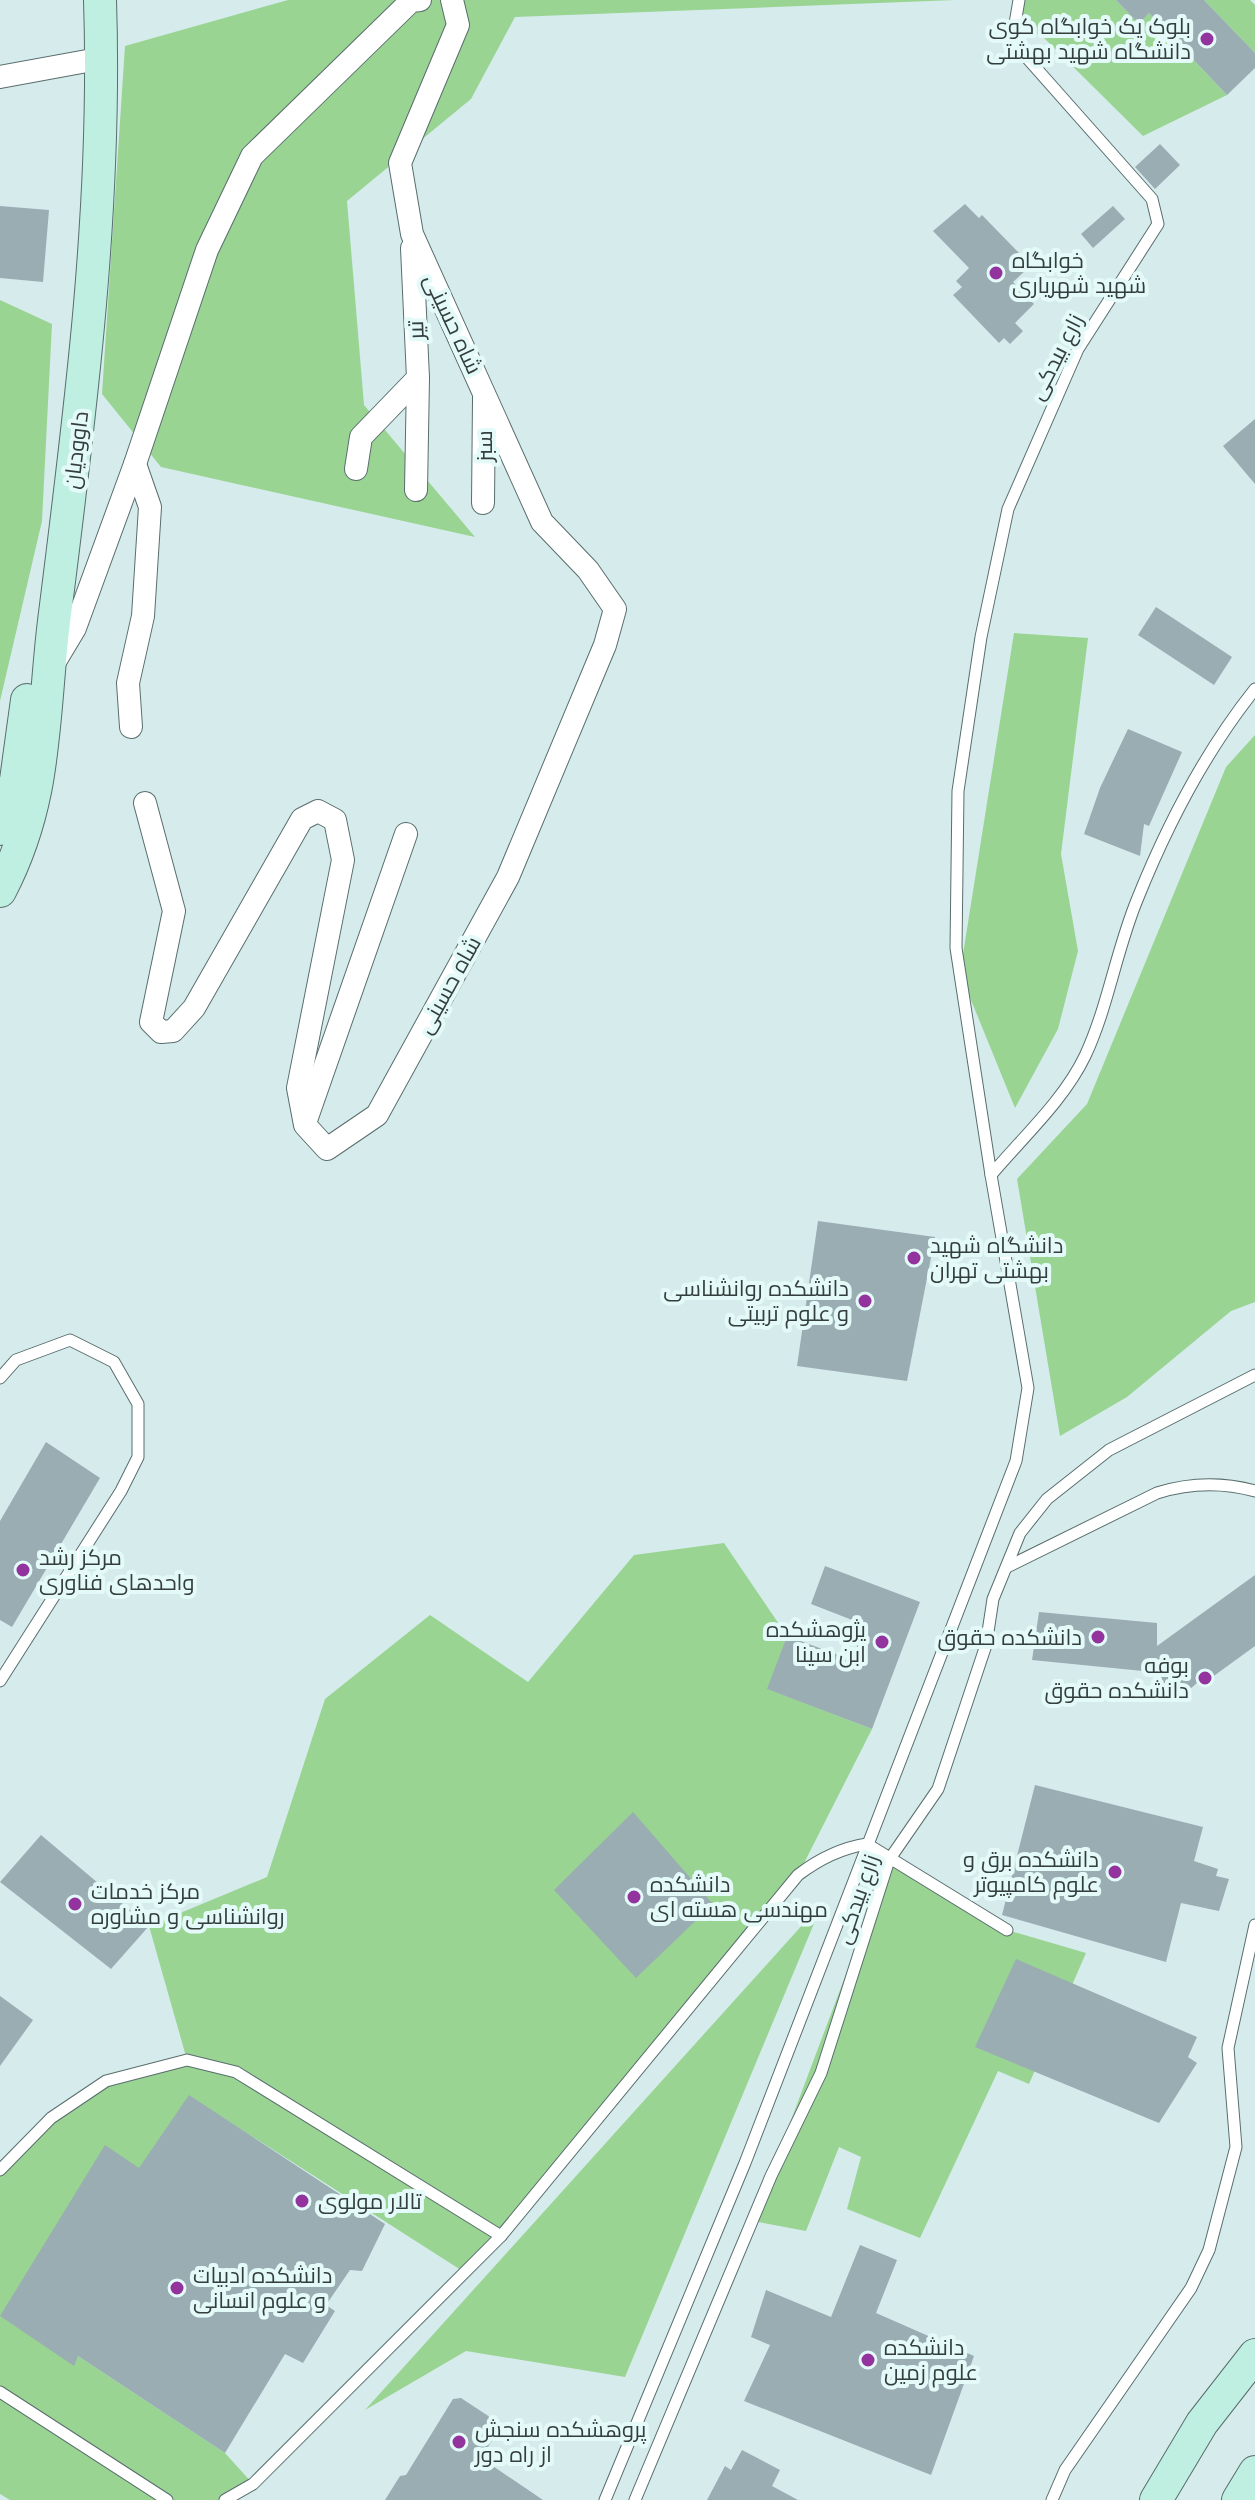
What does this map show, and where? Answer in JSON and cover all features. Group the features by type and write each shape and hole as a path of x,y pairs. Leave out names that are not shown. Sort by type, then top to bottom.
{"street":[{"name":"داوودیان","path":"0,891 20,853 42,768 39,674 76,343 87,61 86,0"},
{"name":"داوودیان","path":"0,829 16,780 39,674 89,343 102,63 100,0"},
{"path":"39,674 75,628 135,464 207,250 252,156 414,0"},
{"name":"شاه حسینی","path":"305,1125 327,1149 377,1115 526,840 605,645 615,609 588,570 542,522 412,234 400,163 458,25 452,0"},
{"path":"0,77 87,61"},
{"name":"تیر","path":"412,234 418,378 416,490"},
{"path":"356,469 361,437 418,378"},
{"name":"سبز","path":"483,503 484,389"},
{"path":"131,727 128,683 143,616 150,507 135,464"},
{"path":"145,803 174,911 151,1022 161,1032 173,1031 194,1008 302,819 318,811 335,820 343,860 298,1088 305,1125"},
{"path":"305,1125 406,834"},
{"path":"1156,2500 1202,2423 1255,2355"},
{"path":"1238,2500 1255,2472"}],"lane":[{"name":"زارع بیدکی","path":"605,2500 745,2163 1016,1461 1028,1388 956,948 958,791 981,637 1008,509 1078,349 1158,224 1152,199 1012,41 1019,0"},
{"path":"991,1175 1063,1088 1085,1056 1136,901 1191,781 1229,721 1255,689"},
{"path":"0,1378 16,1360 70,1340 114,1362 138,1404 138,1457 121,1491 0,1681"},
{"name":"زارع بیدکی","path":"635,2500 771,2176 821,2073 889,1860 938,1789 986,1645 993,1599 1020,1533 1047,1499 1109,1450 1255,1375"},
{"path":"1007,1567 1157,1493 1181,1485 1212,1484 1255,1491"},
{"path":"225,2500 253,2484 501,2236 798,1875 830,1855 867,1844 1007,1930"},
{"path":"1052,2500 1065,2470 1191,2288 1209,2250 1236,2147 1228,2048 1255,1925"},
{"path":"0,2170 51,2118 106,2081 187,2060 236,2072 501,2236"},
{"path":"0,2392 167,2500"}],"green space":[{"path":"288,0 955,0 515,17 471,99 347,201 364,405 475,537 161,467 102,394 125,46"},
{"path":"1019,0 1116,0 1139,24 1149,13 1227,95 1143,136 1040,34 1012,41"},
{"path":"1204,0 1250,0 1255,5 1255,53"},
{"path":"0,300 52,324 42,521 0,701"},
{"path":"1014,633 1088,638 1061,854 1078,951 1058,1029 1015,1108 960,973"},
{"path":"1255,735 1255,1302 1231,1311 1127,1397 1060,1436 1017,1179 1087,1104 1226,767"},
{"path":"724,1543 787,1636 768,1689 872,1729 798,1875 464,2272 189,2096 74,2365 78,2356 225,2453 253,2484 225,2500 10,2500 0,2494 0,2170 51,2118 106,2081 187,2060 149,1926 267,1877 325,1699 430,1615 528,1682 634,1555"},
{"path":"889,1860 1007,1930 1086,1953 1029,2084 998,2071 920,2238 847,2209 861,2157 839,2147 806,2231 753,2221"},
{"path":"823,1902 625,2377 466,2351 365,2410"}],"building":[{"name":"بلوک یک خوابگاه کوی دانشگاه شهید بهشتی","path":"1116,0 1204,0 1255,53 1255,68 1227,95 1149,13 1139,24"},
{"path":"1160,144 1180,165 1155,189 1135,167"},
{"name":"خوابگاه شهید شهریاری","path":"965,204 979,218 982,215 1023,257 1018,261 1026,270 1013,282 1034,304 1015,323 1023,331 1010,344 1004,338 999,343 953,295 962,287 956,281 969,268 933,231"},
{"path":"0,206 49,210 43,282 0,278"},
{"path":"1113,206 1125,219 1093,248 1081,234"},
{"path":"1255,419 1255,484 1223,446"},
{"path":"1156,607 1232,657 1214,685 1138,635"},
{"path":"1128,729 1182,752 1149,826 1144,824 1140,856 1084,834 1100,788"},
{"name":"دانشکده روانشناسی و علوم تربیتی","path":"818,1221 935,1237 907,1381 797,1366"},
{"name":"مرکز رشد واحدهای فناوری","path":"46,1442 100,1478 12,1627 0,1620 0,1521"},
{"name":"پژوهشکده ابن سینا","path":"825,1566 920,1602 872,1729 767,1689 787,1636 852,1660 865,1625 811,1604"},
{"name":"دانشکده حقوق","path":"1255,1575 1255,1646 1211,1678 1207,1674 1189,1690 1185,1686 1173,1696 1153,1672 1032,1660 1039,1612 1157,1623 1157,1646"},
{"name":"دانشکده برق و علوم کامپیوتر","path":"1035,1785 1203,1827 1194,1861 1218,1869 1216,1876 1229,1879 1219,1911 1181,1903 1166,1962 1002,1915"},
{"name":"دانشکده مهندسی هسته ای","path":"633,1812 713,1904 636,1978 554,1890"},
{"name":"مرکز خدمات روانشناسی و مشاوره","path":"41,1835 149,1926 111,1969 0,1882"},
{"path":"1016,1959 1197,2037 1188,2057 1197,2063 1159,2123 975,2047"},
{"path":"0,1996 33,2020 0,2066"},
{"name":"دانشکده ادبیات و علوم انسانی","path":"189,2095 385,2224 362,2271 350,2270 326,2305 335,2311 303,2363 285,2354 225,2453 78,2356 74,2366 0,2316 105,2145 139,2168"},
{"name":"دانشکده علوم زمین","path":"860,2245 897,2260 876,2313 974,2356 931,2475 744,2401 770,2345 751,2337 766,2290 831,2317"},
{"name":"پروهشکده سنجش از راه دور","path":"461,2398 502,2425 481,2458 543,2500 385,2500 400,2476 406,2475 453,2399"},
{"path":"742,2450 780,2470 772,2486 798,2500 707,2500 725,2466 731,2470"}],"place":[{"name":"بلوک یک خوابگاه کوی دانشگاه شهید بهشتی","path":"1207,39"},
{"name":"خوابگاه شهید شهریاری","path":"996,273"},
{"name":"دانشگاه شهید بهشتی تهران","path":"914,1258"},
{"name":"دانشکده روانشناسی و علوم تربیتی","path":"865,1301"},
{"name":"مرکز رشد واحدهای فناوری","path":"23,1570"},
{"name":"دانشکده حقوق","path":"1098,1637"},
{"name":"پژوهشکده ابن سینا","path":"882,1642"},
{"name":"بوفه دانشکده حقوق","path":"1205,1678"},
{"name":"دانشکده برق و علوم کامپیوتر","path":"1115,1872"},
{"name":"دانشکده مهندسی هسته ای","path":"634,1897"},
{"name":"مرکز خدمات روانشناسی و مشاوره","path":"75,1904"},
{"name":"تالار مولوی","path":"302,2201"},
{"name":"دانشکده ادبیات و علوم انسانی","path":"177,2288"},
{"name":"دانشکده علوم زمین","path":"868,2360"},
{"name":"پروهشکده سنجش از راه دور","path":"459,2442"}]}
